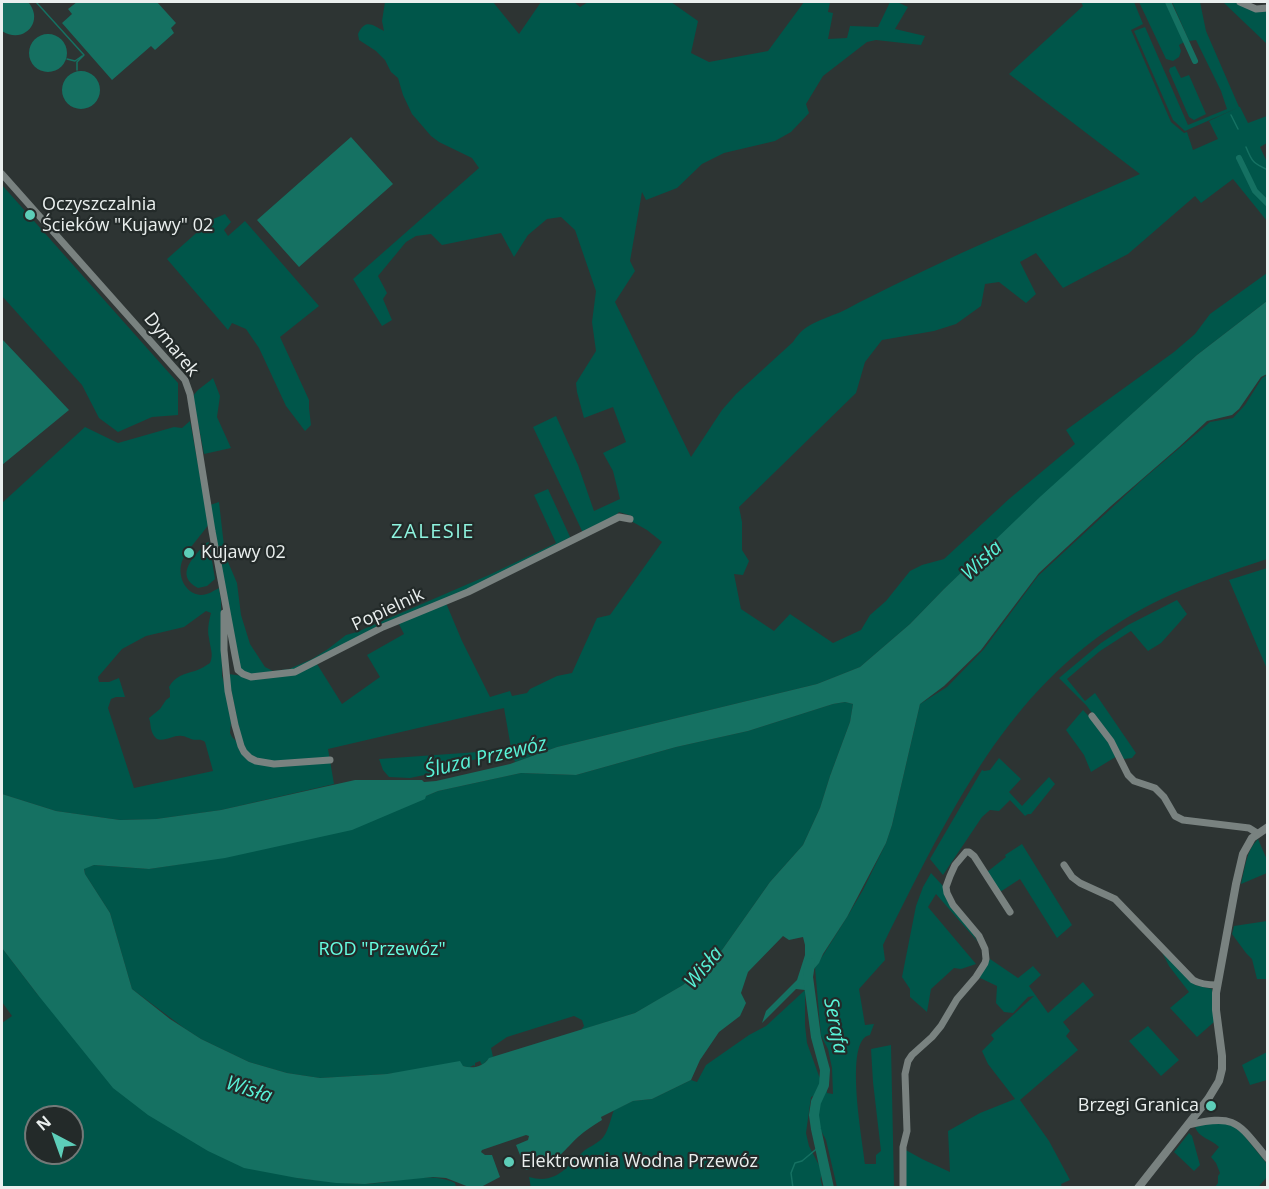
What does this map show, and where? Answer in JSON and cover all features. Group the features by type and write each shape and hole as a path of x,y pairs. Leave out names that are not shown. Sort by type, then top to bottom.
{"street":[{"path":"1240,2 1256,9 1268,8"},
{"name":"Dymarek","path":"2,174 185,380 190,394 222,582"},
{"name":"Popielnik","path":"222,582 238,670 251,676 296,672 383,627 468,592 619,517 630,519"},
{"path":"224,594 224,650 228,691 244,753 256,761 274,764 330,760"},
{"path":"1092,716 1111,741 1128,775 1134,781 1155,788 1164,797 1176,818 1249,828 1257,833"},
{"path":"1138,1188 1217,1086 1222,1056 1216,1010 1217,985 1240,864 1248,844 1257,833 1268,827"},
{"path":"903,1188 903,1147 907,1131 905,1074 908,1061 932,1037 957,999 976,977 986,959 985,949 979,936 953,905 946,890 956,865 966,852 972,853 1010,912"},
{"path":"1064,865 1072,877 1080,883 1115,899 1193,980 1207,985 1217,985"},
{"path":"1188,1125 1213,1120 1231,1121 1242,1128 1268,1159"}],"green space":[{"path":"385,2 493,2 519,34 541,2 574,2 580,7 588,2 671,2 698,21 691,53 709,62 768,51 804,2 830,2 828,12 833,13 828,39 847,38 850,26 878,27 890,2 897,2 908,7 895,29 925,36 921,45 876,40 867,42 823,76 806,104 809,113 791,132 775,141 724,153 702,164 677,188 646,200 642,192 630,261 635,271 615,302 691,457 722,410 736,394 811,325 963,253 1140,174 1009,74 1083,6 1081,2 1134,2 1143,24 1131,30 1171,122 1184,133 1187,132 1193,150 1218,139 1209,121 1237,108 1185,131 1173,120 1134,31 1145,27 1188,125 1227,109 1221,91 1196,40 1189,41 1172,2 1200,2 1206,31 1248,123 1267,116 1267,143 1260,147 1267,162 1267,221 1233,179 1201,203 1195,196 1128,254 1063,288 1036,253 1020,262 1036,294 1026,303 999,282 985,284 981,306 956,324 934,331 882,340 865,362 856,393 739,507 742,522 742,550 749,561 743,575 734,574 741,609 774,631 790,614 833,643 861,630 870,615 886,601 910,571 944,559 1009,499 1075,444 1066,430 1174,352 1195,334 1210,314 1267,273 1267,301 1197,355 1075,466 910,624 860,667 817,684 557,747 515,762 504,708 328,749 334,784 221,810 156,819 120,820 56,811 2,794 2,503 85,427 118,443 174,427 182,428 190,421 209,524 183,559 180,570 186,587 195,594 206,594 219,588 222,676 231,722 230,733 236,741 241,738 228,674 267,679 269,675 247,674 240,669 210,505 219,502 225,555 237,583 241,615 250,644 265,667 273,671 289,669 312,659 346,635 489,575 556,543 534,495 548,489 571,539 456,595 389,622 317,664 342,704 380,677 367,655 404,634 398,622 446,603 490,697 510,691 512,696 527,693 530,689 557,676 572,673 597,618 610,615 662,542 631,521 632,516 619,512 583,533 533,427 556,416 578,465 594,511 620,499 613,471 603,453 626,442 613,407 584,418 577,392 576,383 596,351 592,322 596,291 575,230 561,217 547,219 528,235 514,257 501,233 442,245 431,234 416,236 406,242 378,276 387,293 383,299 392,320 382,326 353,279 479,168 472,158 431,136 412,114 398,78 391,72 385,60 359,40 358,34 366,24 384,31 382,21","holes":["206,611 211,613 208,629 212,654 210,663 174,680 169,687 170,697 149,718 152,732 158,739 182,736 205,742 213,771 134,788 108,708 111,699 125,697 119,678 109,682 99,682 98,677 122,649 146,636 184,627"]},
{"path":"1139,2 1165,2 1184,42 1179,45 1181,51 1179,57 1173,61 1166,59"},
{"path":"1223,2 1235,2 1252,10 1267,11 1267,44"},
{"path":"1175,66 1181,78 1189,75 1206,114 1194,120 1189,117 1169,71"},
{"path":"2,185 178,383 178,415 152,417 118,432 99,418 82,385 2,296"},
{"path":"225,214 231,222 224,230 228,236 245,221 319,306 280,337 309,400 311,425 305,431 286,406 259,348 246,329 232,323 228,330 167,259 211,220"},
{"path":"1267,375 1267,559 1190,587 1135,613 1076,654 1040,689 1008,727 979,768 953,811 883,945 885,960 859,989 865,1025 874,1024 870,1035 862,1041 856,1072 865,1164 876,1164 876,1155 881,1151 871,1049 891,1045 894,1187 837,1187 826,1140 818,1125 817,1114 822,1094 819,1093 811,1097 806,1133 809,1146 823,1173 821,1182 823,1187 531,1188 529,1177 539,1179 554,1176 600,1140 607,1130 614,1110 633,1101 652,1099 691,1080 697,1082 706,1065 766,1026 805,990 807,1043 819,1076 827,1083 827,1093 833,1094 832,1068 828,1049 821,1036 815,968 863,890 886,843 920,704 947,687 984,649 1038,576 1142,480 1210,422 1233,418 1245,405 1262,378"},
{"path":"213,378 220,396 217,417 231,448 204,454 193,397"},
{"path":"209,542 215,579 207,586 198,588 187,577 188,566"},
{"path":"1268,568 1267,669 1229,580"},
{"path":"1177,600 1187,614 1161,643 1148,651 1131,631 1100,651 1067,679 1085,701 1095,693 1136,753 1132,758 1124,759 1086,705 1059,678 1101,643 1128,625"},
{"name":"ROD \"Przewóz\"","path":"845,702 853,704 850,722 820,808 803,845 770,882 722,950 683,985 635,1013 581,1030 584,1026 582,1020 574,1016 507,1037 491,1048 493,1057 482,1065 480,1061 475,1063 475,1067 474,1065 470,1068 463,1066 320,1078 287,1073 249,1062 201,1039 132,989 110,913 85,874 84,868 94,865 149,869 182,864 438,791 521,773 576,775 676,747 748,731"},
{"path":"1083,710 1097,725 1117,756 1091,772 1084,755 1066,730"},
{"path":"492,751 489,755 454,766 442,774 434,773 410,778 389,777 383,770 379,759"},
{"path":"999,758 1021,779 1009,792 1022,806 1049,777 1055,784 1031,814 1025,816 1010,800 999,811 990,810 982,817 943,875 930,859 982,770 990,770"},
{"path":"1258,839 1267,860 1267,873 1241,884 1248,854"},
{"path":"1022,844 1072,925 1057,938 1020,879 1000,892 987,872 1006,857 1005,855"},
{"path":"931,873 943,886 946,898 978,942 936,894 928,907 976,964 961,969 954,968 931,989 927,1012 910,997 910,989 902,977 916,906"},
{"path":"1267,921 1267,979 1257,979 1252,959 1232,934 1234,926"},
{"path":"2,948 38,995 297,1178 362,1184 434,1178 455,1183 456,1187 2,1187 2,1023 12,1016 2,1002"},
{"path":"1160,948 1195,985 1212,989 1214,1022 1197,1037 1170,1008 1189,992 1169,966"},
{"path":"990,959 1018,978 1033,966 1041,975 1029,986 1048,1013 1083,982 1094,995 1063,1022 1070,1031 1066,1036 1078,1050 1020,1100 1049,1141 1070,1180 1061,1184 1062,1187 905,1187 904,1149 950,1172 948,1131 980,1113 1015,1099 988,1064 982,1051 994,1039 991,1035 1034,996 1028,997 1013,1013 1004,1012 996,1003 997,986 978,977"},
{"path":"1148,1026 1179,1060 1161,1076 1129,1041"},
{"path":"1267,1052 1267,1080 1250,1085 1242,1065"},
{"path":"1216,1122 1227,1123 1235,1127 1267,1164 1267,1177 1258,1187 1215,1187 1220,1173 1211,1157 1219,1147 1199,1134 1195,1127"},
{"path":"1189,1133 1192,1136 1200,1165 1194,1171 1174,1152"}],"water":[{"path":"2,2 28,2 33,9 34,17 30,29 18,35 10,35 2,31"},
{"path":"77,2 157,2 176,23 171,28 174,33 155,50 151,46 112,80 62,23 72,14 68,9"},
{"path":"48,34 62,39 67,53 62,67 48,72 34,67 29,53 34,39"},
{"path":"81,71 95,76 100,90 95,104 81,109 67,104 62,90 67,76"},
{"path":"351,137 393,184 299,267 257,220"},
{"name":"Wisła","path":"1267,301 1267,374 1261,377 1239,409 1232,415 1207,421 1111,506 1039,573 981,650 944,686 920,704 886,843 847,917 819,963 808,976 805,990 796,989 762,1023 766,1011 797,980 805,955 803,937 789,940 783,936 748,972 741,993 746,1003 740,1016 719,1032 700,1060 691,1080 652,1099 633,1101 601,1117 602,1120 546,1164 526,1170 516,1145 528,1140 529,1136 526,1135 482,1150 481,1152 485,1155 492,1155 500,1177 479,1188 469,1187 446,1178 433,1177 365,1184 336,1183 244,1168 208,1151 148,1115 113,1088 2,948 2,794 56,811 120,820 156,819 221,810 355,780 436,781 510,764 557,747 817,684 860,667 910,624 1041,496 1197,355","holes":["845,702 853,704 850,722 820,808 803,845 770,882 722,950 683,985 635,1013 489,1058 478,1067 463,1066 460,1061 387,1074 320,1078 287,1073 249,1062 201,1039 170,1019 132,989 110,913 85,874 84,869 94,865 149,869 225,858 352,830 425,799 426,796 438,791 521,773 576,775 676,747 748,731 833,704"]},
{"path":"2,339 69,410 2,465"}],"waterway":[{"path":"36,2 84,55 77,62 77,70"},
{"path":"1168,2 1195,61"},
{"path":"67,59 75,61 82,56"},
{"path":"1231,115 1238,129"},
{"path":"1246,147 1254,162 1268,170"},
{"path":"1239,158 1255,191 1268,204"},
{"name":"Serafa","path":"810,963 808,977 816,1037 825,1070 824,1085 816,1102 814,1115 829,1188"},
{"path":"793,1188 791,1173 795,1163 802,1161 820,1146"}],"place":[{"name":"Oczyszczalnia Ścieków \"Kujawy\" 02","path":"30,215"},
{"name":"Kujawy 02","path":"189,553"},
{"name":"Brzegi Granica","path":"1211,1106"},
{"name":"Elektrownia Wodna Przewóz","path":"509,1162"}],"district":[{"name":"ZALESIE","path":"433,532"}],"water label":[{"name":"Śluza Przewóz","path":"486,758"}]}
